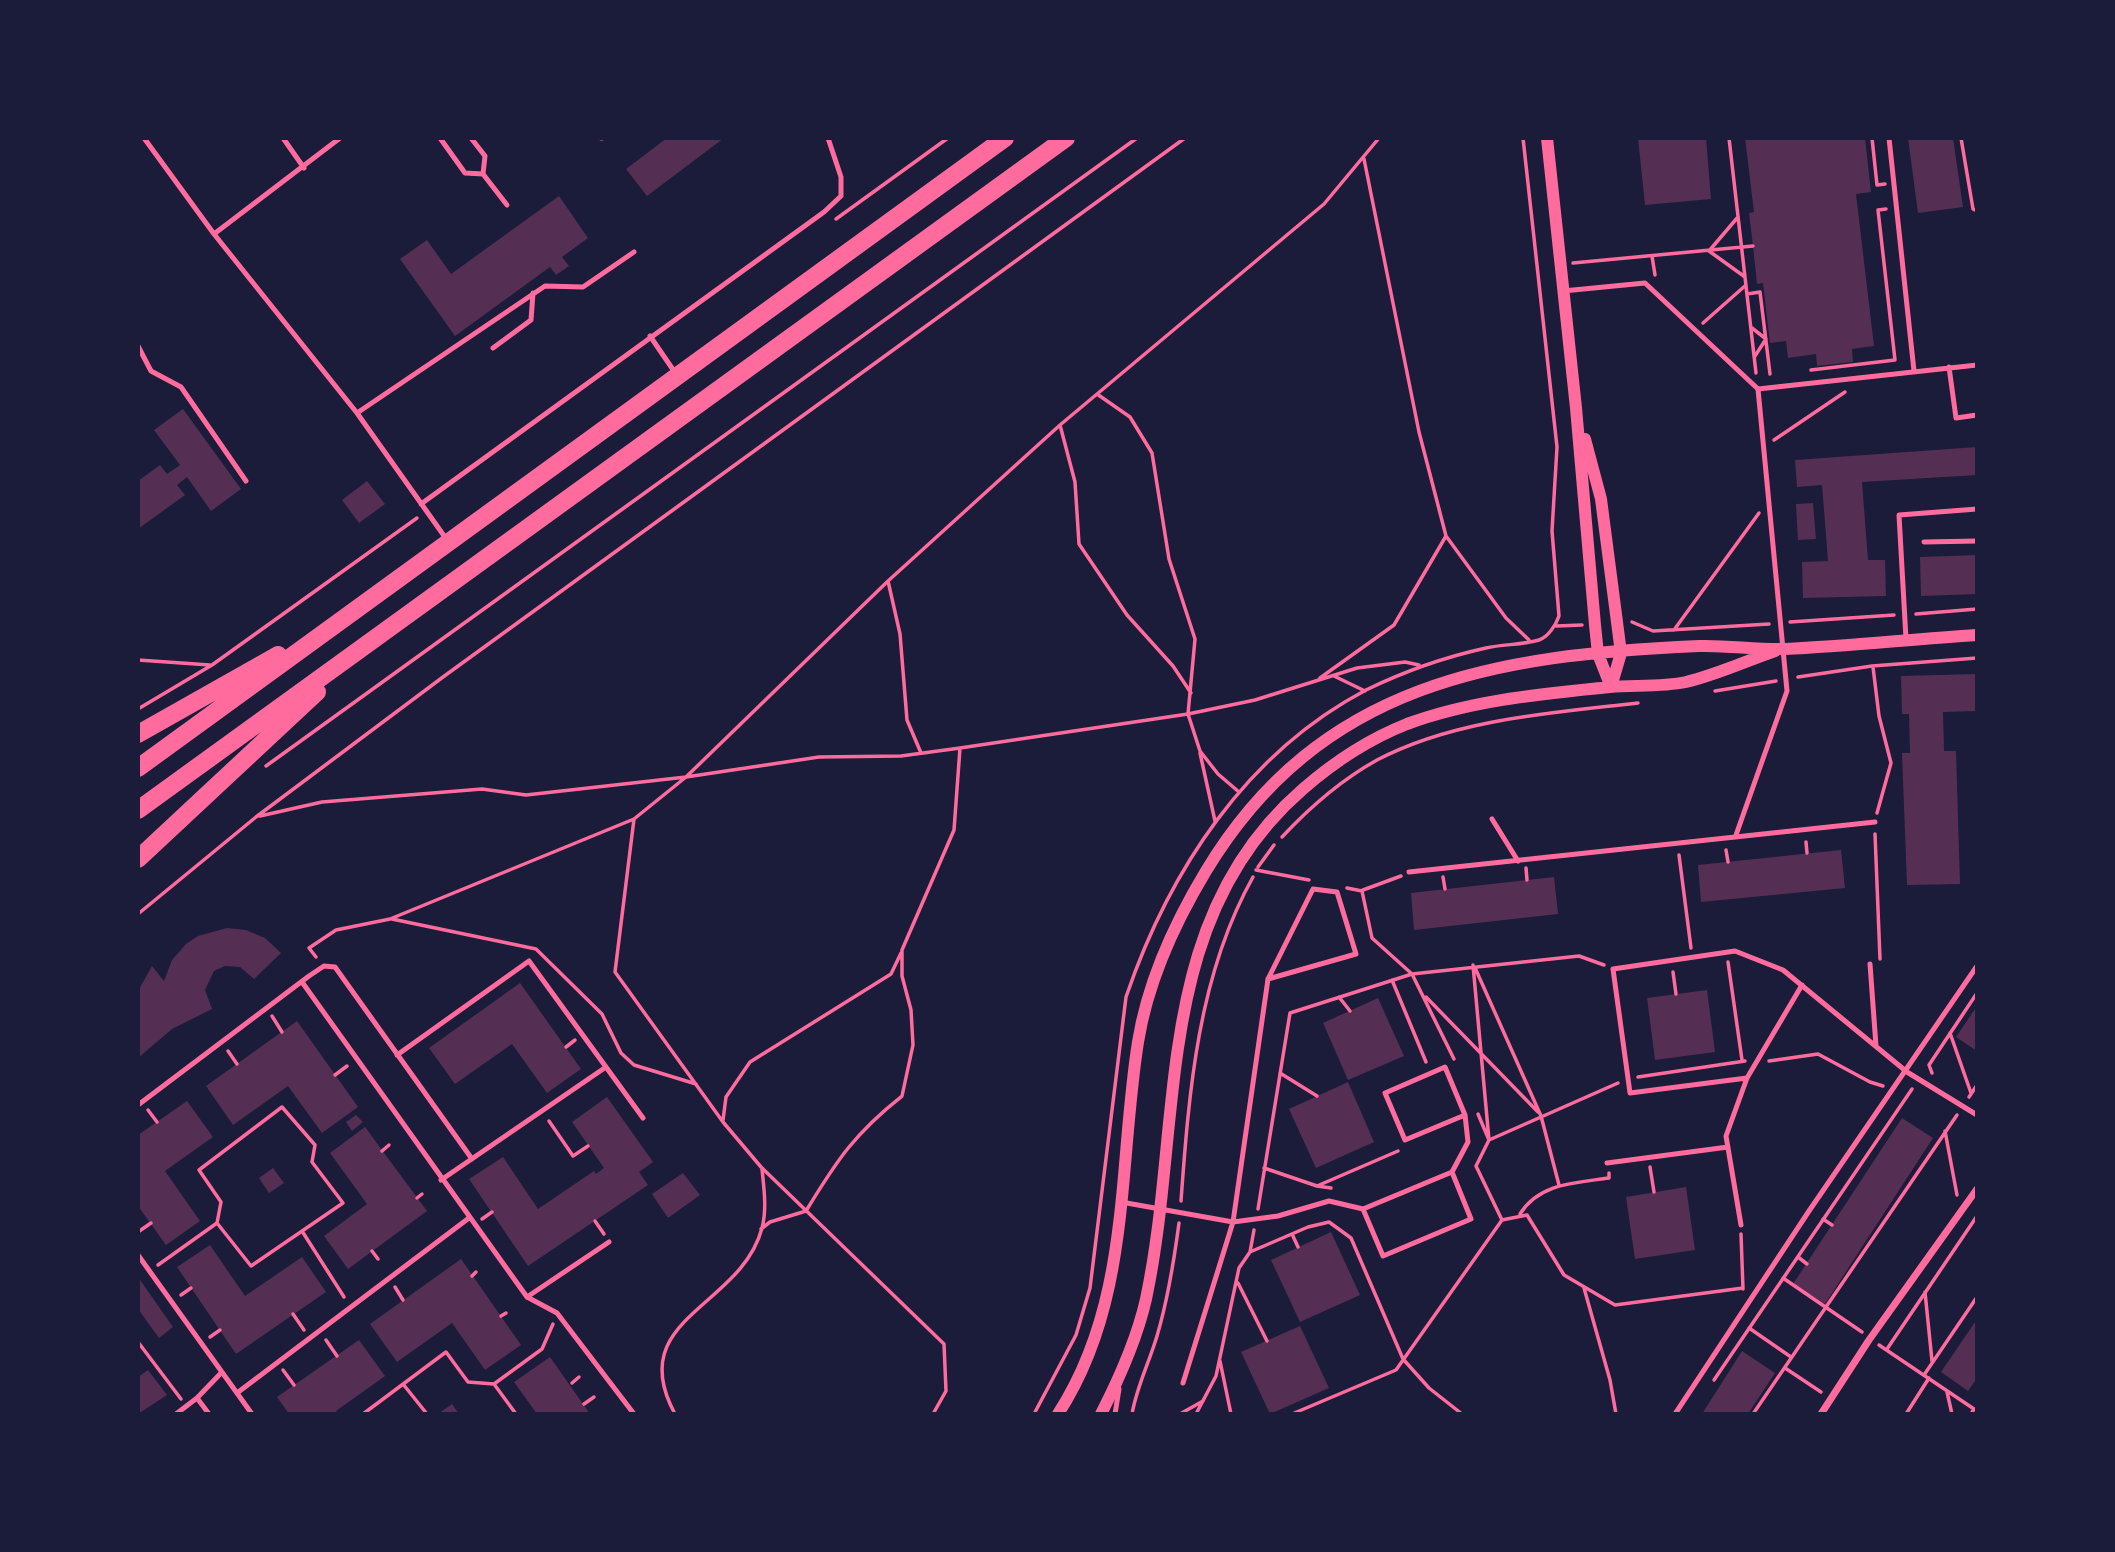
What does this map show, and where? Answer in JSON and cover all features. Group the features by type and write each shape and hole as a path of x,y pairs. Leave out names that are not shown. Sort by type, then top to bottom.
{"highway":[{"path":"138,768 1005,138"},
{"path":"138,810 1066,138"},
{"path":"138,734 345,617"},
{"path":"138,859 369,643"}],"street":[{"path":"1546,138 1576,408 1598,654 1611,687"},
{"path":"1576,408 1601,499 1621,653 1611,687"},
{"path":"1058,1414 1082,1371 1105,1312 1116,1252 1138,1043 1159,963 1194,891 1221,846 1252,807 1301,758 1376,709 1421,688 1518,663 1700,646 1782,649 1977,635"},
{"path":"1101,1414 1121,1374 1145,1300 1158,1211 1174,1059 1191,972 1226,885 1252,840 1283,806 1320,774 1385,733 1444,712 1481,704 1611,687 1686,682 1782,649"},
{"path":"1821,1414 1867,1337 1977,1189"}],"lane":[{"path":"144,138 214,234 357,413 448,542"},
{"path":"283,138 304,168"},
{"path":"214,234 340,138"},
{"path":"440,138 465,173 483,174"},
{"path":"471,138 485,156 483,174 507,205"},
{"path":"421,503 824,212 841,196 841,177 828,138"},
{"path":"1889,138 1914,371"},
{"path":"357,413 533,293 545,286 583,287 634,251"},
{"path":"1563,292 1645,283 1758,389 1787,691 1737,835"},
{"path":"493,348 531,320 533,293"},
{"path":"650,336 678,376"},
{"path":"138,346 151,371 181,387 246,481"},
{"path":"1758,389 1977,365"},
{"path":"1949,367 1956,418 1977,415"},
{"path":"1906,639 1899,515 1977,509"},
{"path":"1924,542 1977,541"},
{"path":"1492,819 1518,861"},
{"path":"1409,872 1875,822"},
{"path":"1183,1383 1233,1222 1268,979 1313,889 1337,892 1356,954 1268,979"},
{"path":"1747,1078 1630,1093 1613,969 1735,951 1783,970 1907,1072 1977,1115"},
{"path":"397,1055 529,961 643,1118"},
{"path":"1870,964 1876,1046"},
{"path":"138,1105 324,966 335,967 472,1159"},
{"path":"1675,1414 1809,1210 1907,1072 1977,966"},
{"path":"302,982 527,1297 557,1313 634,1414"},
{"path":"1741,1225 1726,1136 1747,1078 1802,985"},
{"path":"441,1180 606,1067"},
{"path":"1122,1202 1180,1215 1233,1222 1256,1221 1329,1202 1363,1209 1452,1171 1468,1142 1465,1115 1445,1067 1385,1093 1405,1140 1465,1115"},
{"path":"1607,1163 1728,1147"},
{"path":"1363,1209 1383,1256 1471,1219 1452,1171"},
{"path":"237,1392 468,1218"},
{"path":"527,1297 609,1242"},
{"path":"138,1255 252,1414"},
{"path":"176,1414 197,1398 222,1372"},
{"path":"1115,1414 1121,1374"},
{"path":"197,1398 209,1414"}],"path":[{"path":"264,767 1137,138"},
{"path":"138,914 256,817 443,677 1185,138"},
{"path":"309,948 336,930 390,919 634,819 686,778 888,581 1060,425 1324,204 1380,138"},
{"path":"1034,1414 1076,1335 1090,1289 1126,997 1142,951 1170,893 1215,821 1239,792 1303,730 1366,691 1422,666 1540,639 1556,626 1559,617 1552,531 1557,447 1523,138"},
{"path":"1729,138 1758,389"},
{"path":"1872,138 1877,185 1894,183"},
{"path":"1961,138 1973,209 1977,211"},
{"path":"1364,159 1419,432 1446,536 1506,618 1529,640"},
{"path":"1807,370 1895,360 1878,210 1896,208"},
{"path":"1709,251 1738,217"},
{"path":"1560,264 1752,246"},
{"path":"1709,251 1745,277"},
{"path":"1701,325 1746,285"},
{"path":"1747,294 1760,292 1770,374 1782,373"},
{"path":"1751,326 1766,339"},
{"path":"1754,357 1766,339"},
{"path":"1763,448 1821,407 1873,376"},
{"path":"1097,394 1130,417 1152,453 1169,559 1195,639 1188,714 1200,751 1215,821"},
{"path":"1060,425 1075,482 1079,544 1127,615 1173,666 1191,693"},
{"path":"1674,630 1768,499"},
{"path":"1317,681 1394,625 1446,536"},
{"path":"888,581 900,634 907,720 921,753"},
{"path":"1632,622 1653,631 1977,609"},
{"path":"1711,691 1872,666 1977,658"},
{"path":"138,660 212,665 138,709"},
{"path":"256,817 322,802 482,789 526,795 686,778 819,757 921,753 960,748 1188,714 1255,700 1332,675 1387,663 1405,662 1422,666"},
{"path":"1872,666 1879,716 1891,763 1875,822 1881,971"},
{"path":"1332,675 1366,691"},
{"path":"1132,1414 1136,1390 1157,1335 1167,1295 1180,1215 1197,1045 1206,997 1232,917 1273,846 1339,784 1377,760 1409,746 1495,723 1647,701"},
{"path":"723,1122 726,1097 750,1062 891,974 954,831 960,748"},
{"path":"1200,751 1218,774 1239,792"},
{"path":"634,819 615,972 723,1122 761,1167 944,1344 946,1391 933,1414"},
{"path":"1678,842 1692,957"},
{"path":"1362,891 1409,872"},
{"path":"675,1414 661,1381 660,1362 672,1334 716,1294 739,1267 761,1229 770,1222 806,1211 833,1165 865,1125 902,1096 913,1045 911,1010 902,976 902,950"},
{"path":"1727,952 1742,1060"},
{"path":"1196,1414 1216,1376 1239,1268 1250,1252 1290,1013 1412,974 1473,965 1579,956 1613,969"},
{"path":"1671,960 1676,994"},
{"path":"1473,965 1489,1140 1541,1116"},
{"path":"1473,965 1541,1116 1559,1185"},
{"path":"1392,980 1427,1066"},
{"path":"1421,992 1541,1116"},
{"path":"1929,1065 1977,993"},
{"path":"1339,997 1350,1011"},
{"path":"266,1008 282,1032"},
{"path":"1963,1014 1969,1018"},
{"path":"1950,1033 1970,1095 1977,1085"},
{"path":"1280,1073 1317,1096"},
{"path":"1713,1382 1912,1089"},
{"path":"157,1266 217,1223 221,1202 199,1170 282,1107 315,1145 312,1162 343,1203 251,1266 217,1223"},
{"path":"542,1111 573,1156 588,1146"},
{"path":"1753,1414 1957,1114"},
{"path":"1945,1131 1958,1199"},
{"path":"1882,1133 1889,1137"},
{"path":"382,1150 389,1145"},
{"path":"1649,1157 1654,1192"},
{"path":"1520,1214 1529,1199 1559,1185 1609,1178 1607,1163"},
{"path":"761,1167 765,1200 761,1229"},
{"path":"1264,1168 1317,1186"},
{"path":"1852,1177 1859,1183"},
{"path":"417,1198 422,1194"},
{"path":"1502,1220 1520,1214 1527,1215 1564,1275 1615,1305 1743,1288"},
{"path":"1886,1349 1977,1216"},
{"path":"1823,1219 1832,1225"},
{"path":"1250,1252 1329,1222 1351,1238 1403,1359 1429,1388 1462,1414"},
{"path":"138,1232 150,1223"},
{"path":"302,1231 351,1307"},
{"path":"1292,1234 1298,1247"},
{"path":"372,1251 378,1259"},
{"path":"1798,1256 1807,1264"},
{"path":"1783,1278 1974,1409 1971,1414"},
{"path":"1237,1281 1267,1341"},
{"path":"178,1297 191,1288"},
{"path":"1584,1288 1610,1380 1616,1414"},
{"path":"1925,1292 1932,1363"},
{"path":"1924,1375 1977,1297"},
{"path":"501,1316 506,1313"},
{"path":"363,1414 446,1353 468,1382 494,1384 542,1349 557,1313"},
{"path":"293,1314 310,1338"},
{"path":"209,1338 220,1330"},
{"path":"319,1331 337,1356"},
{"path":"138,1342 185,1407"},
{"path":"1220,1359 1231,1414"},
{"path":"278,1363 294,1385"},
{"path":"1785,1367 1826,1395"},
{"path":"572,1383 579,1377"},
{"path":"1906,1414 1929,1378"},
{"path":"403,1384 427,1414"},
{"path":"494,1384 516,1414"},
{"path":"1946,1390 1952,1414"},
{"path":"583,1404 594,1397"},
{"path":"1180,1414 1203,1401"}],"building":[{"path":"667,138 724,138 647,196 626,169"},
{"path":"1638,138 1706,138 1711,199 1645,205"},
{"path":"1745,138 1865,138 1871,192 1856,194 1874,346 1852,349 1853,362 1817,366 1816,354 1788,358 1786,341 1770,343 1763,283 1757,284 1749,213 1754,212"},
{"path":"1908,138 1953,138 1963,207 1918,213"},
{"path":"559,196 588,238 562,257 569,266 556,275 550,267 455,336 400,259 427,240 451,274"},
{"path":"183,409 241,489 211,511 187,477 177,485 185,495 138,529 138,481 160,465 167,474 180,465 154,430"},
{"path":"1977,447 1977,475 1862,482 1868,560 1885,560 1886,596 1803,598 1802,562 1828,561 1822,485 1797,487 1795,460"},
{"path":"367,481 385,504 359,523 342,500"},
{"path":"1813,503 1816,539 1798,540 1796,504"},
{"path":"1977,555 1977,594 1921,596 1920,557"},
{"path":"1977,674 1977,711 1943,712 1944,751 1956,751 1960,884 1907,885 1902,753 1910,753 1909,714 1902,714 1901,676"},
{"path":"1841,850 1845,888 1701,902 1698,865"},
{"path":"1554,877 1558,914 1414,930 1411,893"},
{"path":"227,928 246,930 265,938 281,953 254,979 240,967 225,966 214,971 205,990 212,1009 172,1029 138,1058 138,991 152,966 164,981 172,960 186,944 198,936"},
{"path":"520,983 581,1069 547,1093 512,1044 455,1084 429,1048"},
{"path":"1707,990 1715,1052 1655,1060 1647,998"},
{"path":"1378,998 1404,1056 1348,1080 1323,1023"},
{"path":"1977,1006 1977,1051 1956,1037"},
{"path":"297,1021 358,1107 322,1133 288,1086 233,1125 206,1086"},
{"path":"1348,1082 1374,1142 1316,1168 1289,1109"},
{"path":"607,1097 653,1162 639,1172 648,1185 528,1266 469,1179 503,1157 538,1209 594,1171 596,1174 604,1168 572,1122"},
{"path":"187,1101 213,1137 165,1171 200,1221 166,1245 138,1206 138,1135"},
{"path":"356,1115 363,1122 352,1131 346,1122"},
{"path":"1902,1118 1933,1138 1825,1304 1793,1284"},
{"path":"365,1127 427,1211 348,1269 324,1236 367,1204 330,1153"},
{"path":"273,1168 284,1183 269,1193 259,1178"},
{"path":"683,1173 700,1195 668,1218 652,1194"},
{"path":"1686,1187 1695,1250 1635,1259 1626,1197"},
{"path":"1331,1232 1360,1295 1300,1322 1271,1260"},
{"path":"210,1245 245,1296 302,1257 326,1292 236,1354 177,1267"},
{"path":"461,1259 521,1345 485,1370 452,1323 397,1362 370,1324"},
{"path":"138,1277 173,1327 159,1338 138,1309"},
{"path":"1977,1319 1977,1378 1968,1391 1941,1372"},
{"path":"1300,1326 1329,1388 1270,1414 1241,1352"},
{"path":"359,1340 385,1376 336,1411 338,1414 289,1414 277,1397"},
{"path":"1742,1351 1775,1373 1748,1414 1702,1414"},
{"path":"550,1357 590,1414 537,1414 514,1382"},
{"path":"148,1370 167,1395 138,1414 138,1377"},
{"path":"452,1404 459,1414 438,1414"}]}
